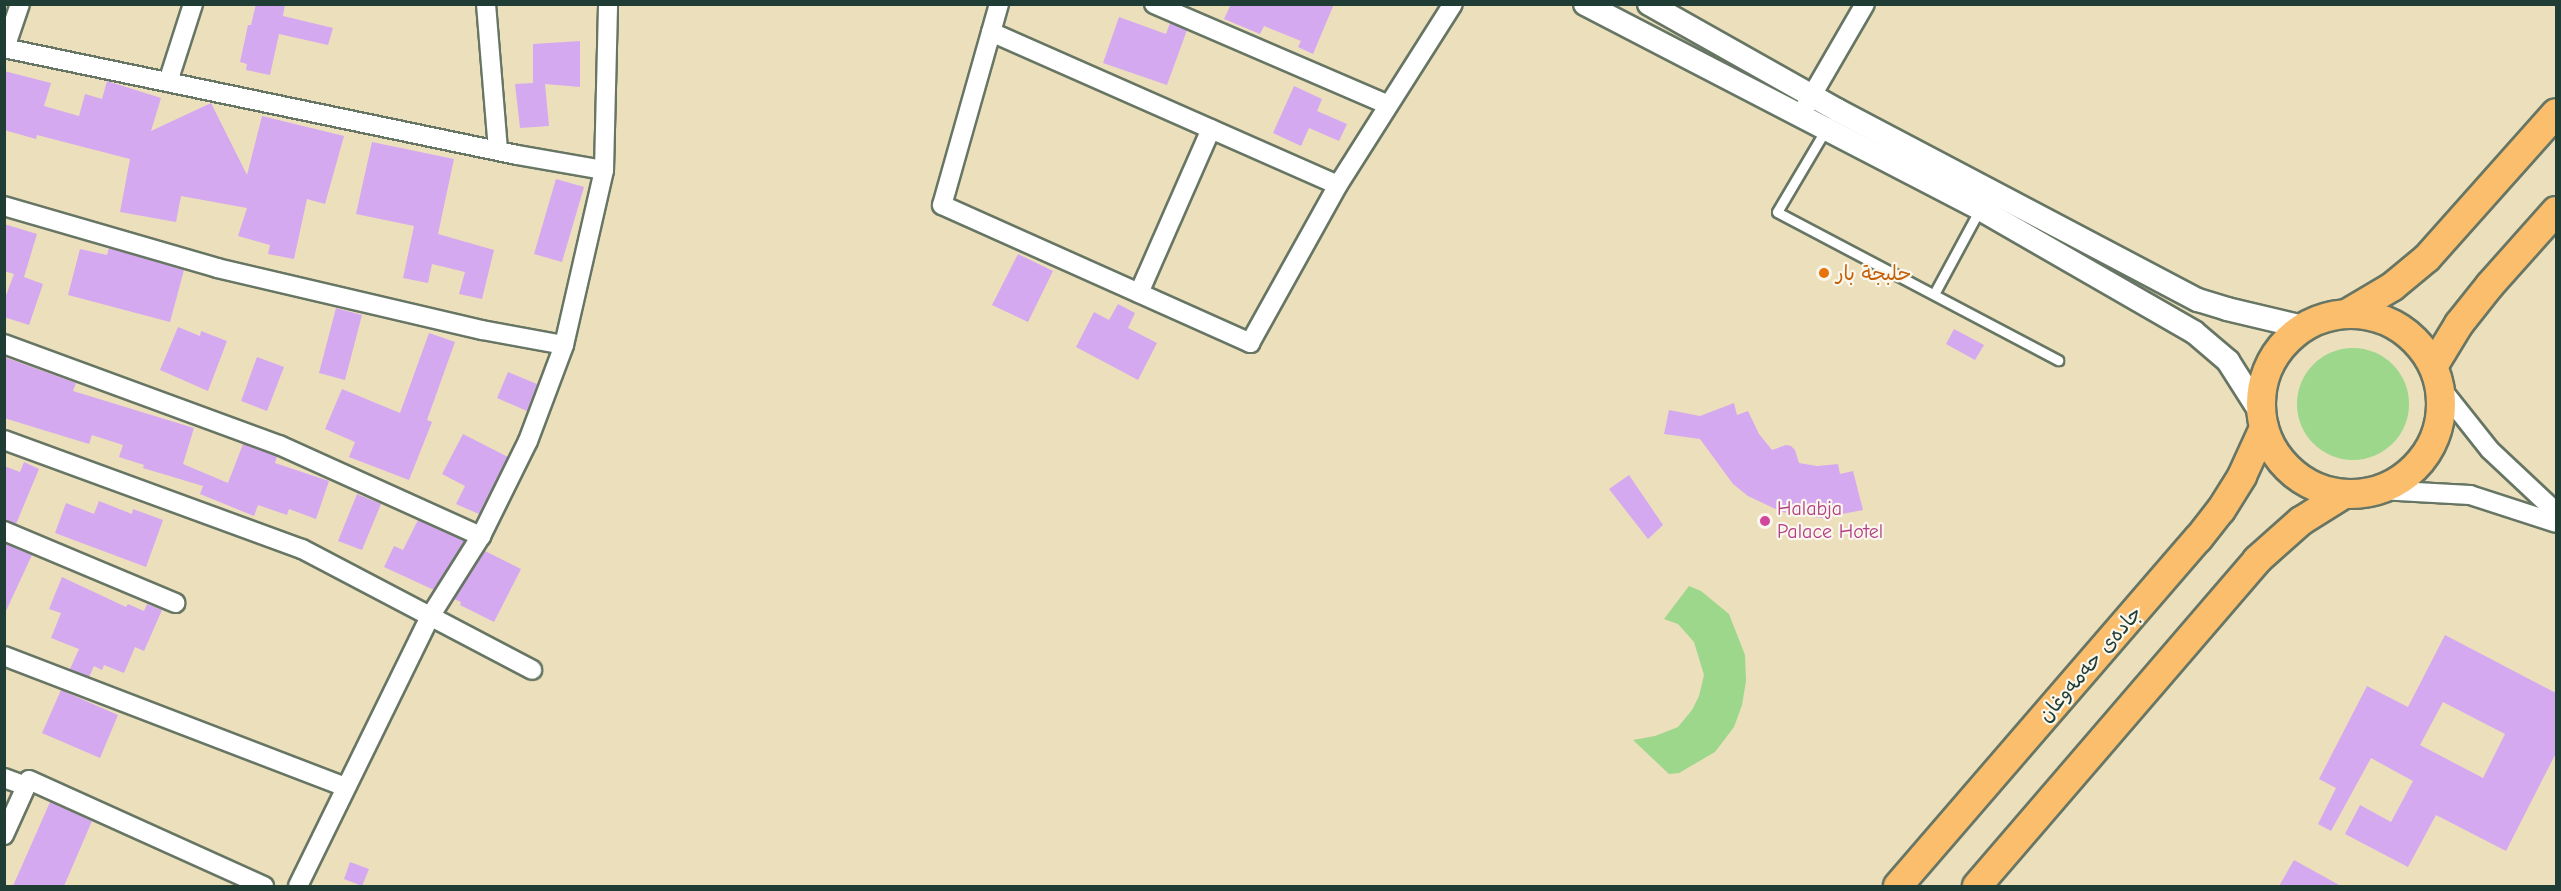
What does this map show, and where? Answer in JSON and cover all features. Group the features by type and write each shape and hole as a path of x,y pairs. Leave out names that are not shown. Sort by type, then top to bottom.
{"main road":[{"path":"2348,313 2392,287 2427,258 2556,113"},
{"path":"2437,376 2459,324 2556,210"},
{"path":"2348,313 2375,316 2399,326 2419,343 2437,376 2442,413 2435,438 2422,460 2403,478 2380,490 2344,494 2317,488 2293,474 2275,453 2262,421 2262,388 2270,364 2284,344 2303,327 2325,317 2348,313"},
{"name":"جادەی حەمەوغان","path":"1898,886 2221,510 2242,476 2262,421"},
{"path":"1977,886 2257,560 2301,521 2344,494"}],"street":[{"path":"20,4 5,48 498,151 604,170"},
{"path":"168,82 193,4"},
{"path":"486,4 498,151"},
{"path":"298,886 431,615 481,536 528,441 564,345 604,170 608,4"},
{"path":"999,4 942,205 1250,343 1338,185 1453,4"},
{"path":"1154,4 1388,105"},
{"path":"1585,4 1800,116 1832,120 1985,199 2198,300 2303,327"},
{"path":"1800,116 1865,4"},
{"path":"1663,8 1812,96 1832,120"},
{"path":"992,32 1338,185"},
{"path":"1139,293 1211,129"},
{"path":"1985,199 2203,338 2228,361 2262,421"},
{"path":"4,206 217,268 483,330 564,345"},
{"path":"4,344 279,445 481,536"},
{"path":"2437,376 2490,450 2556,512"},
{"path":"4,440 302,549 532,670"},
{"path":"2380,490 2470,495 2556,523"},
{"path":"4,531 175,603"},
{"path":"4,656 346,788"},
{"path":"4,778 26,786"},
{"path":"4,835 29,780 264,886"}],"lane":[{"path":"1832,120 1777,212 2058,360"},
{"path":"1934,294 1985,199"}],"green space":[{"path":"2353,348 2374,353 2392,365 2404,383 2409,404 2404,425 2392,443 2374,455 2353,460 2332,455 2314,443 2302,425 2297,404 2302,383 2314,365 2332,353"},
{"path":"1689,586 1701,591 1729,614 1745,655 1746,681 1742,705 1734,727 1715,752 1679,773 1669,774 1633,740 1655,736 1678,727 1692,710 1699,696 1704,675 1694,642 1678,624 1664,619"}],"building":[{"path":"256,4 285,4 283,16 333,28 328,45 279,34 270,75 246,70 247,64 240,62 248,25 251,25"},
{"path":"1231,4 1334,4 1313,54 1298,47 1301,41 1264,26 1260,34 1224,19"},
{"path":"1119,17 1166,34 1170,23 1187,30 1167,85 1103,63"},
{"path":"580,41 580,87 545,84 549,126 520,128 515,84 533,83 533,44"},
{"path":"4,71 51,83 44,106 79,116 85,94 102,99 107,81 161,98 151,131 211,103 247,175 262,116 344,136 325,204 307,199 294,259 268,254 270,245 238,236 247,208 181,196 176,222 120,212 130,159 37,135 36,139 4,130"},
{"path":"1294,86 1322,99 1317,111 1347,124 1339,141 1309,128 1301,146 1273,133"},
{"path":"372,142 454,159 438,234 494,250 482,299 459,294 465,272 432,264 428,283 403,278 414,226 356,214"},
{"path":"556,179 584,187 562,262 534,254"},
{"path":"4,224 37,234 24,277 43,284 29,325 4,317 4,301 14,274 4,271"},
{"path":"109,248 184,270 170,322 68,295 80,249 107,255"},
{"path":"1018,254 1053,271 1028,322 992,305"},
{"path":"1118,304 1135,313 1128,328 1157,343 1138,380 1076,347 1094,312 1109,320"},
{"path":"336,308 362,315 345,380 319,373"},
{"path":"178,327 200,336 201,331 227,341 208,391 160,370"},
{"path":"1954,329 1984,345 1975,360 1946,344"},
{"path":"429,333 455,342 427,420 432,422 409,480 349,457 355,442 325,429 342,389 400,413"},
{"path":"4,357 76,383 73,391 194,428 183,464 228,483 243,444 277,456 275,463 329,481 316,519 289,509 287,515 258,505 254,516 200,494 203,486 143,468 144,465 119,457 123,445 92,435 89,444 4,418"},
{"path":"257,357 284,367 267,411 241,401"},
{"path":"508,372 537,384 527,411 497,398"},
{"path":"1734,403 1737,415 1748,411 1759,434 1772,450 1786,445 1791,446 1795,450 1799,463 1817,466 1838,464 1840,474 1853,471 1863,510 1821,518 1782,512 1748,496 1733,484 1700,439 1664,434 1669,410 1700,416"},
{"path":"463,434 508,457 479,514 456,504 465,486 442,474"},
{"path":"24,462 39,469 16,524 4,520 4,466 20,472"},
{"path":"1629,475 1663,525 1648,539 1609,489"},
{"path":"357,494 381,504 362,550 338,541"},
{"path":"99,501 132,514 133,509 163,520 146,567 55,533 66,503 94,514"},
{"path":"418,520 465,541 434,590 384,567 394,546 403,550"},
{"path":"4,543 32,555 4,615"},
{"path":"485,551 521,569 494,622 460,605 461,602 454,599"},
{"path":"62,577 126,607 128,604 144,611 147,604 162,610 144,651 135,647 124,673 104,665 102,670 94,666 89,677 70,669 79,649 51,638 61,613 49,609"},
{"path":"2445,635 2556,693 2556,753 2506,851 2436,815 2408,867 2345,834 2360,805 2391,822 2413,781 2371,758 2331,831 2318,824 2336,788 2319,779 2367,686 2408,707","holes":["2443,702 2505,734 2483,778 2420,745"]},
{"path":"61,690 118,715 100,758 42,733"},
{"path":"50,802 92,821 64,886 13,886"},
{"path":"2294,860 2341,886 2279,886"},
{"path":"350,862 369,869 362,886 344,879"}],"place":[{"name":"حلبجة بار","path":"1824,273"},
{"name":"Halabja Palace Hotel","path":"1765,521"}]}
